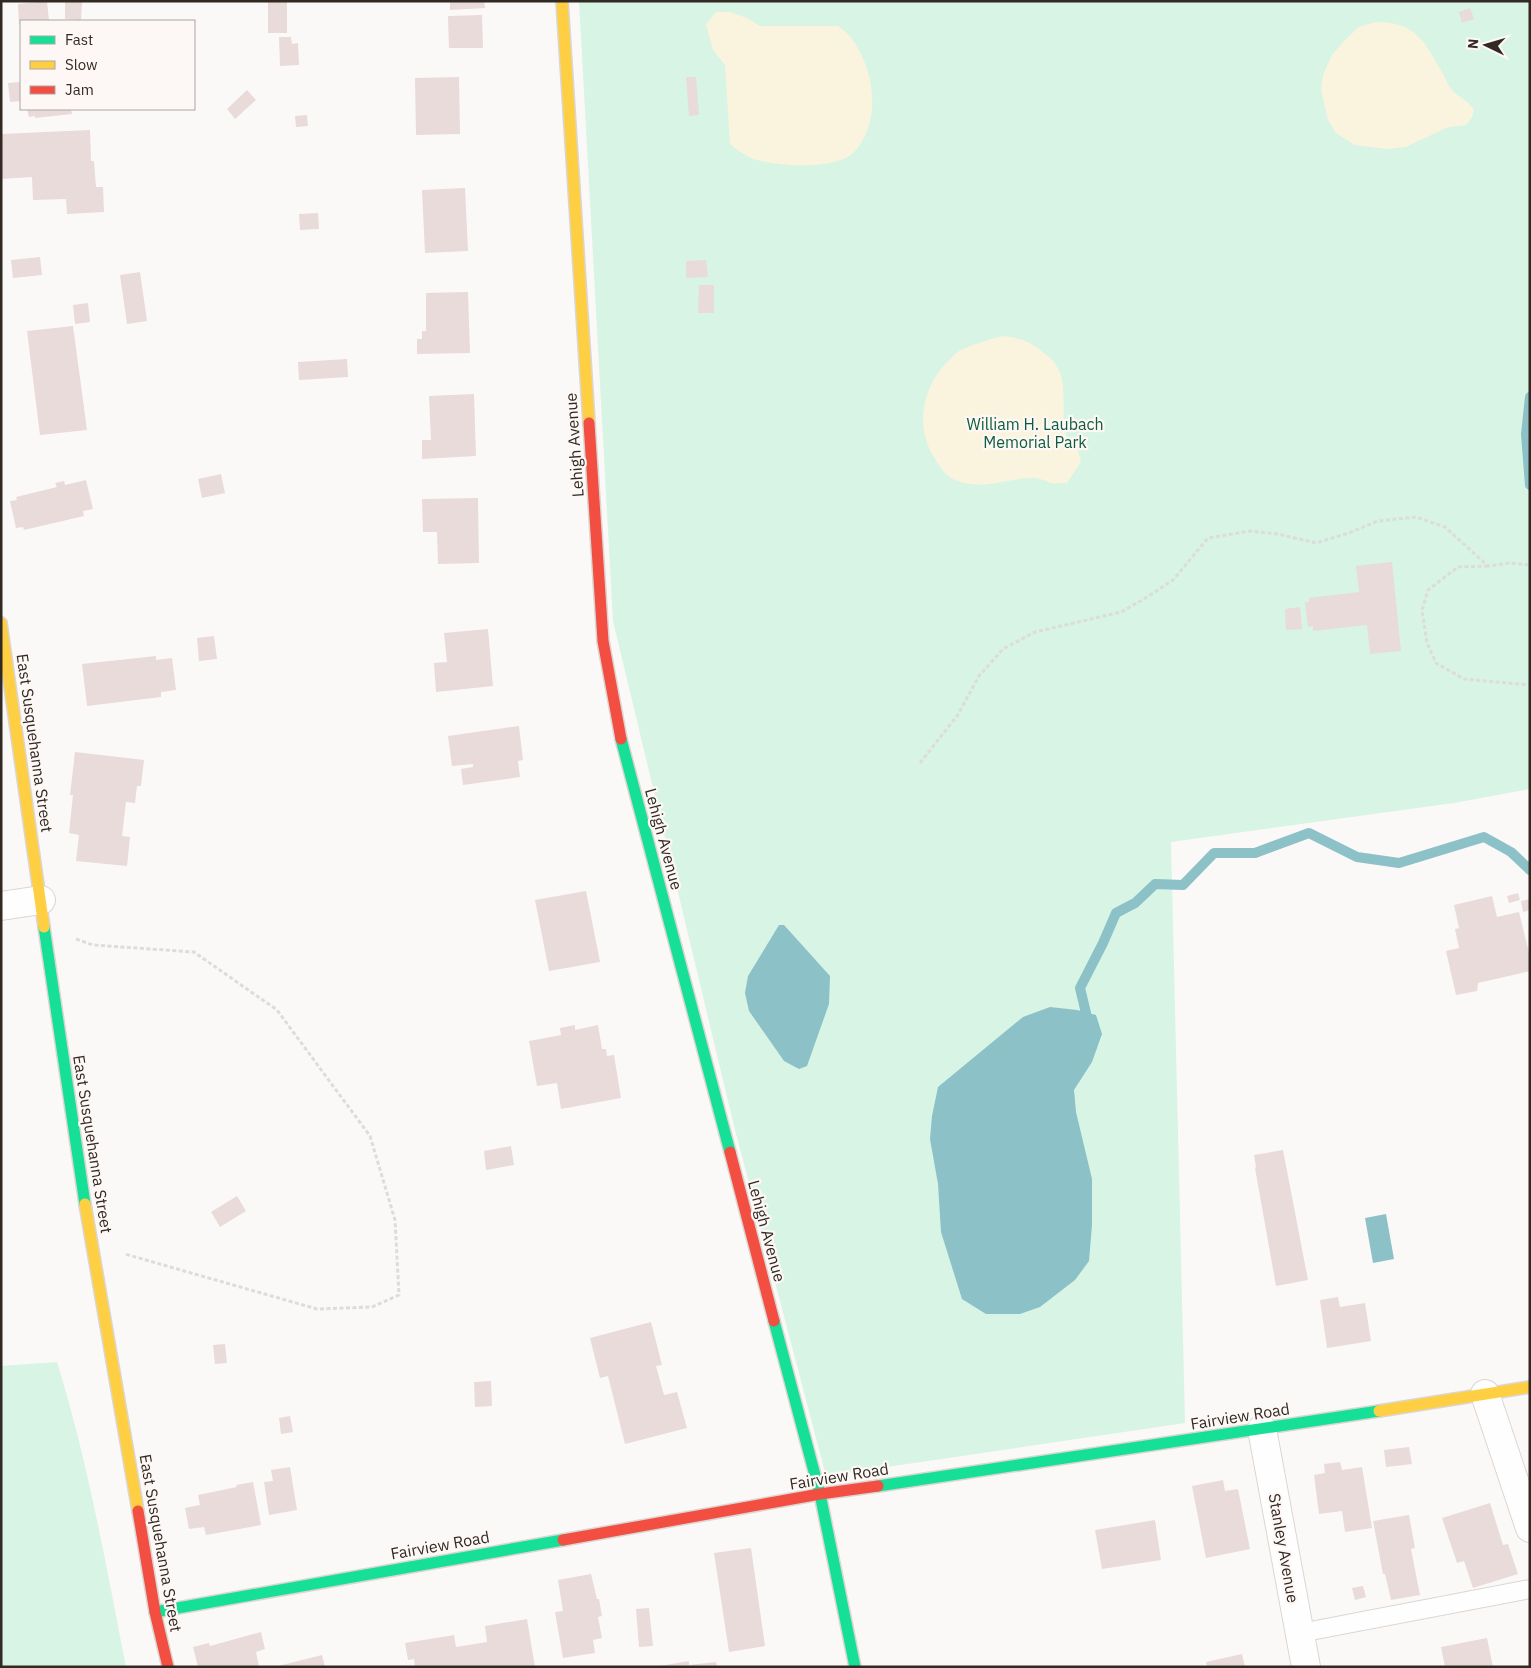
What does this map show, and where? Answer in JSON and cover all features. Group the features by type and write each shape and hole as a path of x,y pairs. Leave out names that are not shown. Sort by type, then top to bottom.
{"street":[{"name":"Lehigh Avenue","path":"562,1 603,641 617,723 820,1494 855,1667"},
{"name":"East Susquehanna Street","path":"1,624 76,1150 155,1612 168,1667"},
{"path":"1,906 41,900"},
{"name":"Fairview Road","path":"155,1612 820,1494 1262,1429 1530,1387"},
{"path":"1485,1394 1530,1528"},
{"name":"Stanley Avenue","path":"1262,1429 1306,1667"}],"lane":[{"path":"1300,1633 1530,1589"}],"path":[{"path":"920,763 957,716 980,676 1003,649 1035,632 1121,612 1172,580 1208,538 1250,532 1278,534 1316,543 1349,533 1378,521 1416,517 1445,527 1488,566"},
{"path":"1530,565 1510,563 1458,567 1428,590 1422,610 1427,643 1436,663 1464,679 1530,685"},
{"path":"45,929 93,945 194,952 277,1010 370,1136 395,1220 399,1295 372,1307 317,1309 92,1244"}],"green space":[{"name":"William H. Laubach Memorial Park","path":"579,1 1530,1 1530,789 1454,803 1171,842 1185,1423 826,1476 734,1126 613,621"},
{"path":"57,1362 87,1476 126,1667 1,1667 1,1366"}],"sand":[{"path":"716,12 730,12 747,18 760,26 838,26 848,34 860,51 866,65 872,94 869,124 864,138 856,150 848,157 837,161 823,164 794,165 757,160 743,154 730,144 725,65 713,50 706,24"},
{"path":"1376,22 1401,25 1417,35 1424,43 1448,85 1474,110 1472,117 1466,125 1448,127 1406,147 1387,149 1355,145 1336,133 1328,120 1321,90 1323,75 1332,55 1344,41 1359,27"},
{"path":"1002,336 1020,339 1044,353 1053,361 1062,378 1066,434 1068,442 1076,444 1081,462 1067,483 1053,483 1030,478 992,484 965,483 947,475 931,452 926,440 923,416 928,392 933,381 940,370 958,352 975,344"}],"water":[{"path":"779,925 784,925 830,976 829,1004 807,1066 799,1069 784,1061 749,1011 745,993 748,976"},
{"path":"1050,1007 1077,1010 1096,1015 1102,1034 1092,1062 1074,1090 1076,1112 1092,1179 1092,1225 1089,1261 1075,1280 1040,1307 1020,1314 986,1314 962,1299 941,1232 938,1184 930,1139 932,1116 938,1087 1023,1017"},
{"path":"1386,1214 1394,1259 1373,1263 1365,1218"}],"building":[{"path":"47,1 49,20 20,20 19,24 18,4"},
{"path":"268,1 287,1 287,33 268,33"},
{"path":"450,1 484,1 485,8 450,10"},
{"path":"65,2 82,2 81,20 65,19"},
{"path":"1470,8 1474,19 1462,23 1459,12"},
{"path":"482,15 483,48 449,48 448,16"},
{"path":"279,37 291,37 292,44 298,43 299,65 280,66"},
{"path":"459,77 460,134 416,135 415,78"},
{"path":"686,77 696,77 699,115 689,116"},
{"path":"20,82 20,101 10,102 8,83"},
{"path":"247,90 256,100 235,119 227,109"},
{"path":"27,110 71,110 72,114 35,118 35,116 29,117"},
{"path":"307,115 308,126 296,127 295,116"},
{"path":"90,130 91,161 94,161 96,187 103,187 104,212 67,214 66,199 33,200 32,177 1,179 1,134"},
{"path":"465,188 468,251 425,253 422,190"},
{"path":"318,213 319,229 300,230 299,214"},
{"path":"40,257 42,275 13,278 11,260"},
{"path":"706,260 708,277 686,278 686,261"},
{"path":"140,272 147,321 127,324 120,275"},
{"path":"699,285 714,285 714,313 698,313"},
{"path":"468,292 470,353 417,354 417,339 422,339 422,331 426,331 426,293"},
{"path":"88,303 90,322 75,324 73,305"},
{"path":"73,326 87,430 40,435 27,331"},
{"path":"347,359 348,377 299,380 298,362"},
{"path":"474,394 476,456 422,459 422,440 431,440 429,396"},
{"path":"221,474 225,493 202,498 198,479"},
{"path":"86,480 93,509 83,511 84,516 24,530 23,527 16,528 10,501 17,500 16,497 57,487 55,483 64,481 65,485"},
{"path":"478,498 479,563 438,564 437,532 423,532 422,499"},
{"path":"1392,562 1401,651 1370,654 1367,625 1313,631 1313,626 1308,627 1305,602 1309,602 1309,598 1359,592 1356,566"},
{"path":"1300,607 1302,629 1286,630 1285,609"},
{"path":"488,629 493,686 436,692 434,663 447,662 444,633"},
{"path":"214,636 217,659 199,661 197,638"},
{"path":"156,656 156,660 172,658 176,690 161,692 161,697 87,706 82,664"},
{"path":"519,726 523,760 518,761 520,777 463,785 461,769 473,767 473,764 452,766 448,736"},
{"path":"75,752 144,760 141,786 137,786 135,803 126,802 122,836 130,837 127,866 76,861 79,835 69,833 73,795 70,795"},
{"path":"586,891 600,962 549,971 535,900"},
{"path":"1518,893 1520,900 1509,903 1507,896"},
{"path":"1492,896 1497,917 1519,912 1530,957 1530,971 1478,983 1477,991 1456,995 1446,951 1459,948 1455,929 1459,928 1454,905"},
{"path":"1530,899 1530,910 1523,912 1521,901"},
{"path":"575,1025 575,1030 598,1025 602,1049 606,1049 607,1056 614,1055 621,1098 561,1109 557,1083 537,1086 529,1041 561,1035 560,1028"},
{"path":"511,1146 514,1165 486,1170 484,1151"},
{"path":"1283,1150 1308,1280 1276,1286 1254,1155"},
{"path":"237,1196 246,1211 220,1227 211,1212"},
{"path":"1338,1297 1340,1307 1365,1303 1371,1341 1327,1348 1320,1300"},
{"path":"651,1322 662,1365 656,1366 664,1395 677,1392 687,1428 625,1444 608,1376 600,1378 590,1338"},
{"path":"225,1344 227,1363 215,1364 213,1345"},
{"path":"491,1381 492,1406 475,1407 474,1382"},
{"path":"290,1416 293,1432 281,1434 279,1418"},
{"path":"1409,1447 1412,1464 1386,1467 1384,1450"},
{"path":"1340,1462 1342,1470 1362,1467 1372,1528 1345,1532 1342,1511 1319,1514 1314,1475 1325,1473 1324,1464"},
{"path":"290,1467 297,1510 269,1515 264,1482 273,1481 271,1470"},
{"path":"1223,1480 1225,1491 1238,1489 1250,1549 1206,1558 1192,1486"},
{"path":"253,1482 261,1525 206,1535 204,1527 189,1529 185,1508 200,1505 198,1495"},
{"path":"1490,1503 1503,1545 1508,1544 1518,1574 1473,1588 1464,1561 1457,1563 1442,1518"},
{"path":"1409,1515 1415,1548 1411,1549 1420,1595 1391,1600 1385,1574 1383,1574 1373,1521"},
{"path":"1155,1520 1161,1560 1102,1569 1095,1530"},
{"path":"751,1548 765,1646 729,1652 714,1553"},
{"path":"591,1574 602,1616 598,1617 602,1638 593,1640 595,1653 563,1658 555,1612 563,1611 558,1580"},
{"path":"1363,1586 1366,1597 1355,1600 1352,1588"},
{"path":"649,1608 653,1646 639,1647 636,1609"},
{"path":"527,1619 535,1667 415,1667 414,1659 408,1660 405,1643 454,1635 456,1647 487,1642 485,1626"},
{"path":"261,1632 265,1649 256,1652 259,1667 198,1667 193,1647 209,1643 210,1646"},
{"path":"1487,1638 1493,1667 1445,1667 1441,1647"},
{"path":"1242,1654 1245,1667 1207,1667 1206,1662"},
{"path":"322,1655 325,1667 278,1667 278,1666"},
{"path":"689,1661 689,1665 716,1662 717,1667 654,1667"}],"waterway":[{"path":"1530,397 1526,434 1530,485"},
{"path":"1086,1013 1080,988 1116,913 1135,903 1155,884 1183,885 1214,853 1255,853 1309,833 1357,857 1399,863 1484,837 1511,852 1530,870"}],"traffic: fast":[{"path":"621,739 730,1152"},
{"path":"44,927 85,1204"},
{"path":"774,1321 820,1494 855,1667"},
{"path":"878,1486 1379,1411"},
{"path":"155,1612 563,1540"}],"traffic: slow":[{"path":"562,1 589,423"},
{"path":"1,623 44,927"},
{"path":"85,1204 138,1511"},
{"path":"1379,1411 1530,1387"}],"traffic: jam":[{"path":"589,423 603,641 621,739"},
{"path":"730,1152 774,1321"},
{"path":"563,1540 820,1494 878,1486"},
{"path":"138,1511 155,1612 168,1667"}]}
